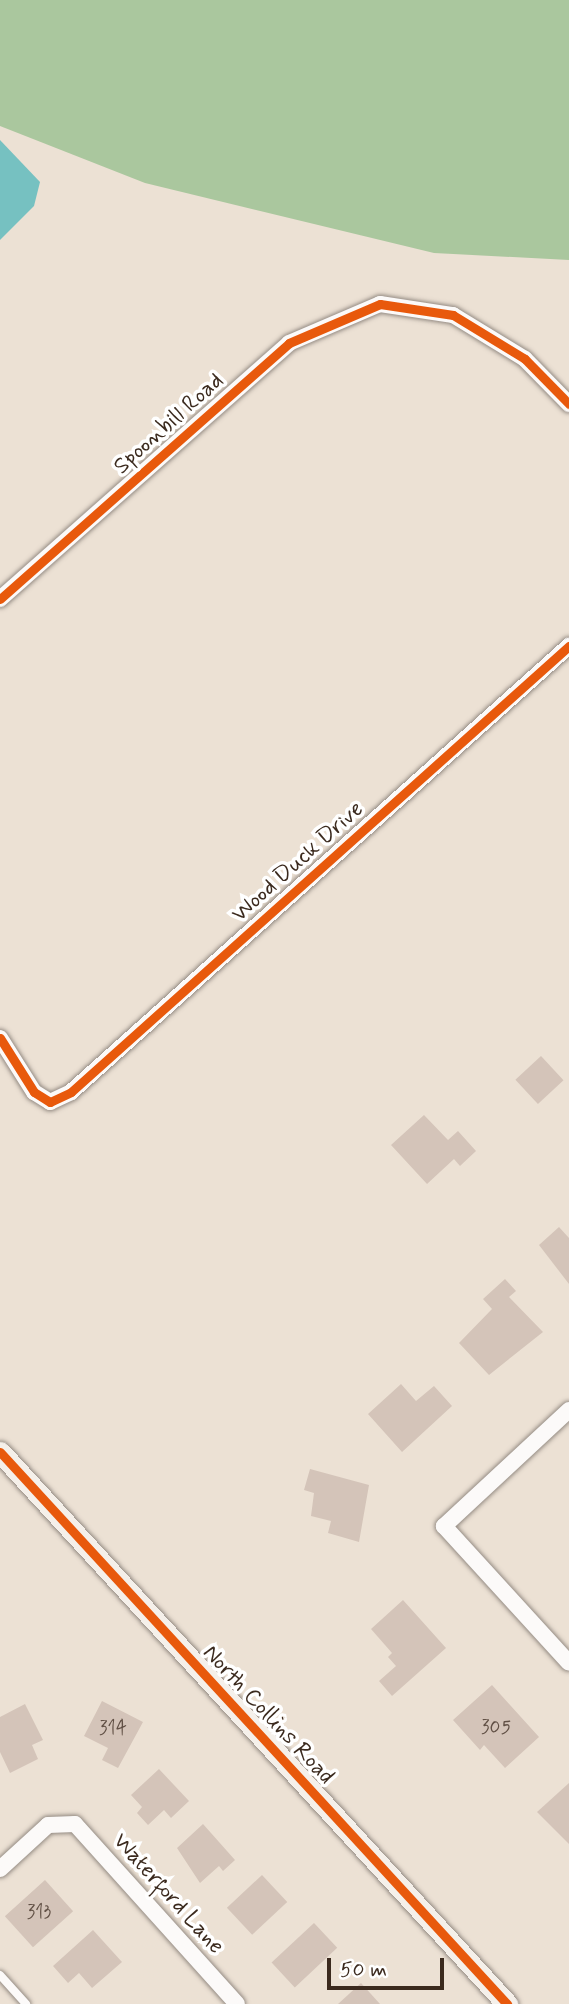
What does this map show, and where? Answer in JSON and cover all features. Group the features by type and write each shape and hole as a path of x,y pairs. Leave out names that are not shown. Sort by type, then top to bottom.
{"street":[{"name":"Spoonbill Road","path":"0,598 289,343 380,304 453,315 525,359 569,404"},
{"name":"Wood Duck Drive","path":"0,1038 34,1091 50,1102 71,1092 569,646"},
{"path":"569,1410 444,1526 569,1663"},
{"name":"North Collins Road","path":"0,1452 507,2004"},
{"name":"Waterford Lane","path":"0,1870 48,1825 61,1821 75,1824 237,2004"}],"lane":[{"path":"0,1975 26,2004"}],"green space":[{"path":"0,0 569,0 569,260 434,253 145,183 0,126"}],"water":[{"path":"0,140 40,182 34,206 0,240"}],"building":[{"path":"541,1056 564,1080 538,1104 515,1080"},
{"path":"424,1115 448,1140 458,1131 476,1151 460,1166 454,1159 427,1184 391,1145"},
{"path":"559,1227 569,1238 569,1284 539,1245"},
{"path":"505,1279 516,1291 509,1297 543,1332 489,1375 459,1343 492,1309 483,1299"},
{"path":"401,1384 416,1401 434,1386 452,1406 402,1452 368,1414"},
{"path":"310,1469 369,1485 359,1542 328,1533 331,1521 311,1516 314,1493 304,1490"},
{"path":"403,1600 446,1648 392,1696 379,1681 396,1666 388,1657 392,1653 371,1629"},
{"path":"492,1685 539,1737 505,1768 484,1745 480,1750 453,1720"},
{"path":"102,1701 143,1722 118,1768 102,1760 108,1748 84,1736"},
{"path":"25,1704 43,1740 32,1745 38,1759 10,1773 0,1752 0,1717"},
{"path":"159,1769 189,1801 171,1818 164,1810 148,1825 137,1813 142,1807 131,1795"},
{"path":"569,1783 569,1844 537,1812"},
{"path":"203,1824 235,1860 223,1871 219,1866 200,1883 177,1848"},
{"path":"262,1875 287,1902 252,1935 227,1908"},
{"path":"45,1880 73,1911 33,1947 5,1916"},
{"path":"314,1923 337,1948 295,1987 272,1963"},
{"path":"93,1930 122,1962 92,1988 79,1973 68,1983 53,1966"},
{"path":"361,1983 380,2004 338,2004"}],"cycle path":[{"path":"0,599 289,343 380,304 453,315 525,359 569,404"},
{"path":"0,1038 34,1092 50,1102 71,1092 569,646"},
{"path":"0,1452 507,2004"}]}
